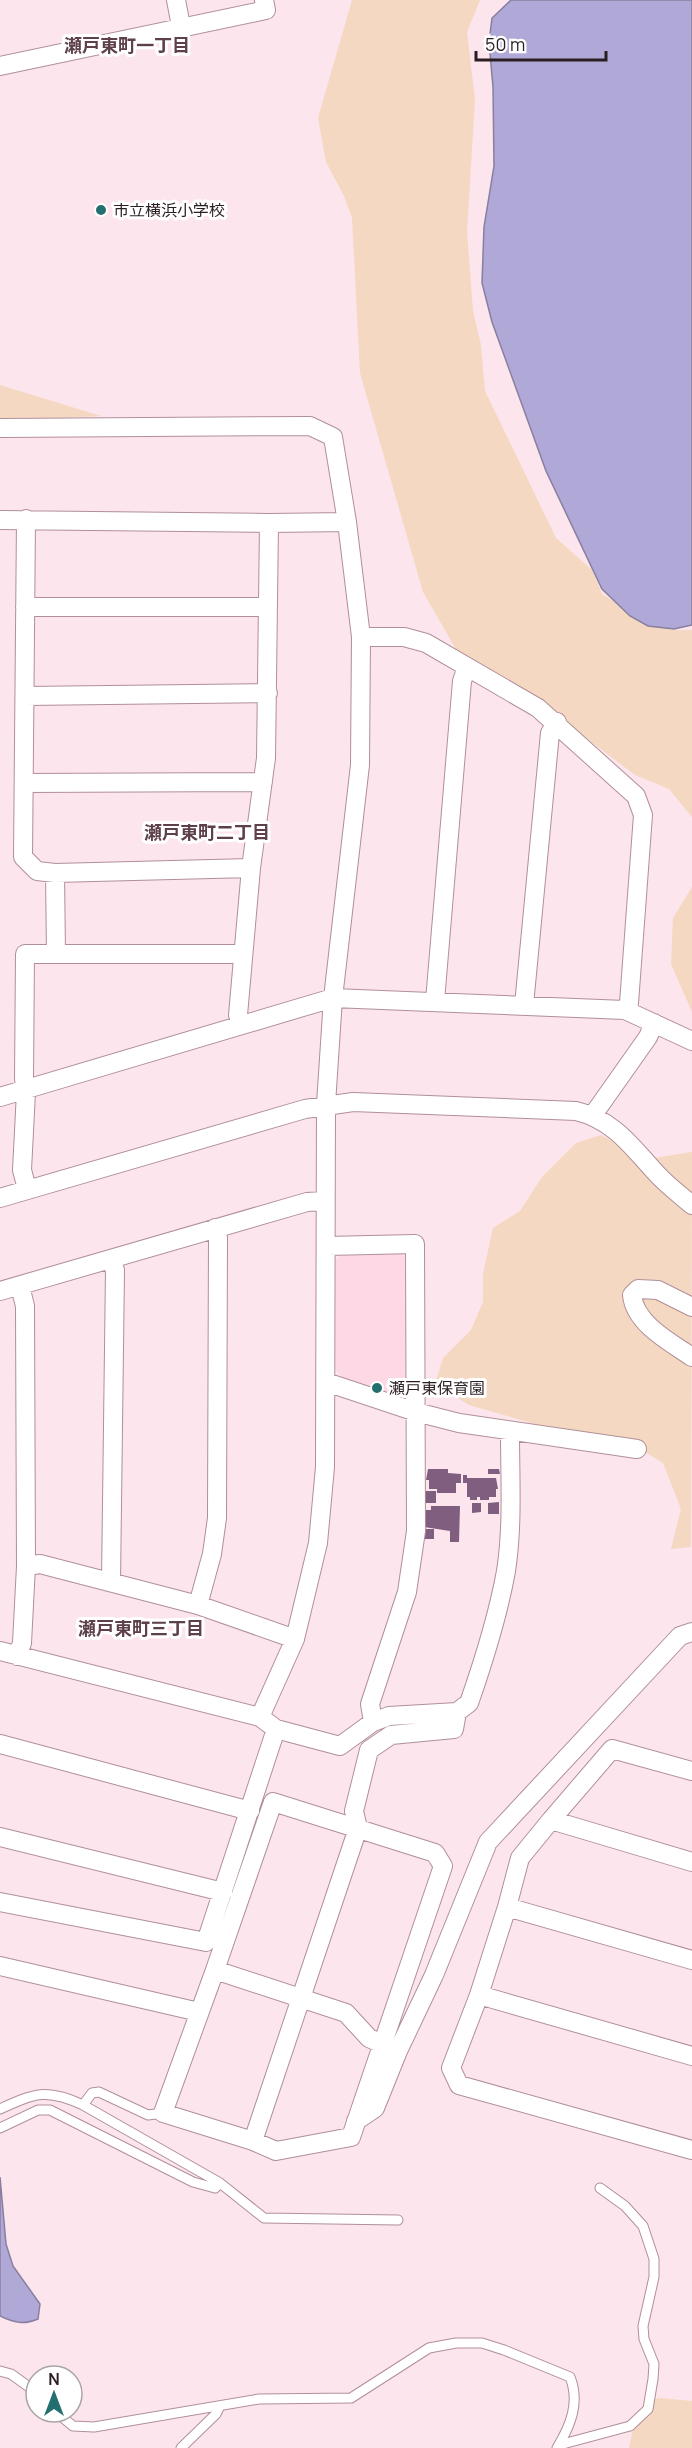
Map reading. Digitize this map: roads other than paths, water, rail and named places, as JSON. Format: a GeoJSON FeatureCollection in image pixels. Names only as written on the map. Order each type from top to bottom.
{"type":"FeatureCollection","features":[{"type":"Feature","properties":{"kind":"street"},"geometry":{"type":"LineString","coordinates":[[176,0],[182,26]]}},
{"type":"Feature","properties":{"kind":"street"},"geometry":{"type":"LineString","coordinates":[[0,66],[266,10],[264,0]]}},
{"type":"Feature","properties":{"kind":"street"},"geometry":{"type":"LineString","coordinates":[[0,428],[310,426],[333,437],[347,522],[361,637],[360,765],[333,998],[326,1104],[325,1467],[318,1543],[295,1639],[260,1717]]}},
{"type":"Feature","properties":{"kind":"street"},"geometry":{"type":"LineString","coordinates":[[0,519],[347,522]]}},
{"type":"Feature","properties":{"kind":"street"},"geometry":{"type":"LineString","coordinates":[[26,519],[23,857],[37,871],[55,873],[251,868]]}},
{"type":"Feature","properties":{"kind":"street"},"geometry":{"type":"LineString","coordinates":[[241,1025],[238,1015],[243,954],[251,868],[263,782],[267,693],[269,523]]}},
{"type":"Feature","properties":{"kind":"street"},"geometry":{"type":"LineString","coordinates":[[25,607],[268,606]]}},
{"type":"Feature","properties":{"kind":"street"},"geometry":{"type":"LineString","coordinates":[[361,637],[404,636],[426,644],[538,708],[557,722],[636,796],[643,815],[630,991],[626,1010]]}},
{"type":"Feature","properties":{"kind":"street"},"geometry":{"type":"LineString","coordinates":[[435,1001],[462,681],[467,667]]}},
{"type":"Feature","properties":{"kind":"street"},"geometry":{"type":"LineString","coordinates":[[25,696],[267,693]]}},
{"type":"Feature","properties":{"kind":"street"},"geometry":{"type":"LineString","coordinates":[[524,1005],[550,734],[557,722]]}},
{"type":"Feature","properties":{"kind":"street"},"geometry":{"type":"LineString","coordinates":[[24,783],[263,782]]}},
{"type":"Feature","properties":{"kind":"street"},"geometry":{"type":"LineString","coordinates":[[55,873],[56,954]]}},
{"type":"Feature","properties":{"kind":"street"},"geometry":{"type":"LineString","coordinates":[[27,1189],[22,1170],[26,1092],[25,954],[243,954]]}},
{"type":"Feature","properties":{"kind":"street"},"geometry":{"type":"LineString","coordinates":[[0,1097],[26,1092],[333,998],[626,1010],[692,1041]]}},
{"type":"Feature","properties":{"kind":"street"},"geometry":{"type":"LineString","coordinates":[[592,1114],[648,1037],[654,1023]]}},
{"type":"Feature","properties":{"kind":"street"},"geometry":{"type":"LineString","coordinates":[[0,1197],[326,1104],[353,1102],[576,1111],[592,1114],[618,1130],[658,1176],[692,1206]]}},
{"type":"Feature","properties":{"kind":"street"},"geometry":{"type":"LineString","coordinates":[[0,1292],[307,1202],[325,1201]]}},
{"type":"Feature","properties":{"kind":"street"},"geometry":{"type":"LineString","coordinates":[[198,1605],[212,1554],[216,1518],[218,1238],[215,1228]]}},
{"type":"Feature","properties":{"kind":"street"},"geometry":{"type":"LineString","coordinates":[[326,1246],[415,1244],[416,1531],[407,1592],[370,1704],[373,1722]]}},
{"type":"Feature","properties":{"kind":"street"},"geometry":{"type":"LineString","coordinates":[[110,1259],[115,1270],[113,1573],[111,1582]]}},
{"type":"Feature","properties":{"kind":"street"},"geometry":{"type":"LineString","coordinates":[[9,1653],[22,1642],[26,1566],[25,1306],[20,1286]]}},
{"type":"Feature","properties":{"kind":"street"},"geometry":{"type":"LineString","coordinates":[[692,1307],[658,1290],[638,1289],[632,1295],[633,1306],[652,1329],[692,1357]]}},
{"type":"Feature","properties":{"kind":"street"},"geometry":{"type":"LineString","coordinates":[[326,1382],[416,1412],[510,1432],[637,1449]]}},
{"type":"Feature","properties":{"kind":"street"},"geometry":{"type":"LineString","coordinates":[[9,1653],[260,1717],[276,1729],[340,1746],[373,1722],[389,1716],[457,1712],[469,1703],[496,1619],[506,1569],[509,1542],[510,1432]]}},
{"type":"Feature","properties":{"kind":"street"},"geometry":{"type":"LineString","coordinates":[[26,1566],[40,1564],[198,1605],[295,1639]]}},
{"type":"Feature","properties":{"kind":"street"},"geometry":{"type":"LineString","coordinates":[[356,2121],[375,2108],[398,2051],[434,1976],[488,1842],[680,1636],[692,1632]]}},
{"type":"Feature","properties":{"kind":"street"},"geometry":{"type":"LineString","coordinates":[[254,2141],[358,1828],[354,1811],[369,1750],[392,1735],[454,1729],[457,1712]]}},
{"type":"Feature","properties":{"kind":"street"},"geometry":{"type":"LineString","coordinates":[[0,1902],[206,1942],[276,1729]]}},
{"type":"Feature","properties":{"kind":"street"},"geometry":{"type":"LineString","coordinates":[[0,1744],[250,1811]]}},
{"type":"Feature","properties":{"kind":"street"},"geometry":{"type":"LineString","coordinates":[[692,1771],[612,1749],[520,1858],[479,1995],[451,2068],[459,2085],[692,2150]]}},
{"type":"Feature","properties":{"kind":"street"},"geometry":{"type":"LineString","coordinates":[[273,1802],[435,1853],[443,1866],[382,2044],[351,2137],[276,2151],[254,2141],[163,2113],[273,1802]]}},
{"type":"Feature","properties":{"kind":"street"},"geometry":{"type":"LineString","coordinates":[[551,1820],[692,1862]]}},
{"type":"Feature","properties":{"kind":"street"},"geometry":{"type":"LineString","coordinates":[[0,1837],[223,1892]]}},
{"type":"Feature","properties":{"kind":"street"},"geometry":{"type":"LineString","coordinates":[[507,1907],[692,1960]]}},
{"type":"Feature","properties":{"kind":"street"},"geometry":{"type":"LineString","coordinates":[[0,1966],[199,2012]]}},
{"type":"Feature","properties":{"kind":"street"},"geometry":{"type":"LineString","coordinates":[[215,1970],[346,2013],[369,2038],[382,2044]]}},
{"type":"Feature","properties":{"kind":"street"},"geometry":{"type":"LineString","coordinates":[[479,1995],[692,2056]]}},
{"type":"Feature","properties":{"kind":"lane"},"geometry":{"type":"LineString","coordinates":[[0,2109],[27,2096],[44,2092],[59,2095],[83,2105],[220,2183],[264,2218],[398,2220]]}},
{"type":"Feature","properties":{"kind":"lane"},"geometry":{"type":"LineString","coordinates":[[83,2105],[92,2093],[99,2092],[148,2115],[163,2113]]}},
{"type":"Feature","properties":{"kind":"lane"},"geometry":{"type":"LineString","coordinates":[[0,2128],[38,2110],[50,2110],[193,2182],[215,2188],[220,2183]]}},
{"type":"Feature","properties":{"kind":"lane"},"geometry":{"type":"LineString","coordinates":[[558,2446],[630,2426],[648,2409],[653,2379],[654,2364],[644,2339],[643,2326],[654,2277],[654,2259],[643,2226],[626,2206],[600,2188]]}},
{"type":"Feature","properties":{"kind":"lane"},"geometry":{"type":"LineString","coordinates":[[71,2424],[94,2427],[259,2399],[351,2398],[429,2348],[456,2343],[482,2343],[570,2377],[576,2392],[573,2417],[558,2446]]}},
{"type":"Feature","properties":{"kind":"lane"},"geometry":{"type":"LineString","coordinates":[[0,2371],[11,2374],[24,2383]]}},
{"type":"Feature","properties":{"kind":"lane"},"geometry":{"type":"LineString","coordinates":[[181,2448],[216,2414],[220,2406]]}},
{"type":"Feature","properties":{"kind":"place","name":"市立横浜小学校"},"geometry":{"type":"Point","coordinates":[101,210]}},
{"type":"Feature","properties":{"kind":"place","name":"瀬戸東保育園"},"geometry":{"type":"Point","coordinates":[377,1388]}},
{"type":"Feature","properties":{"kind":"district","name":"瀬戸東町一丁目"},"geometry":{"type":"Point","coordinates":[127,46]}},
{"type":"Feature","properties":{"kind":"district","name":"瀬戸東町二丁目"},"geometry":{"type":"Point","coordinates":[207,833]}},
{"type":"Feature","properties":{"kind":"district","name":"瀬戸東町三丁目"},"geometry":{"type":"Point","coordinates":[141,1629]}}]}
